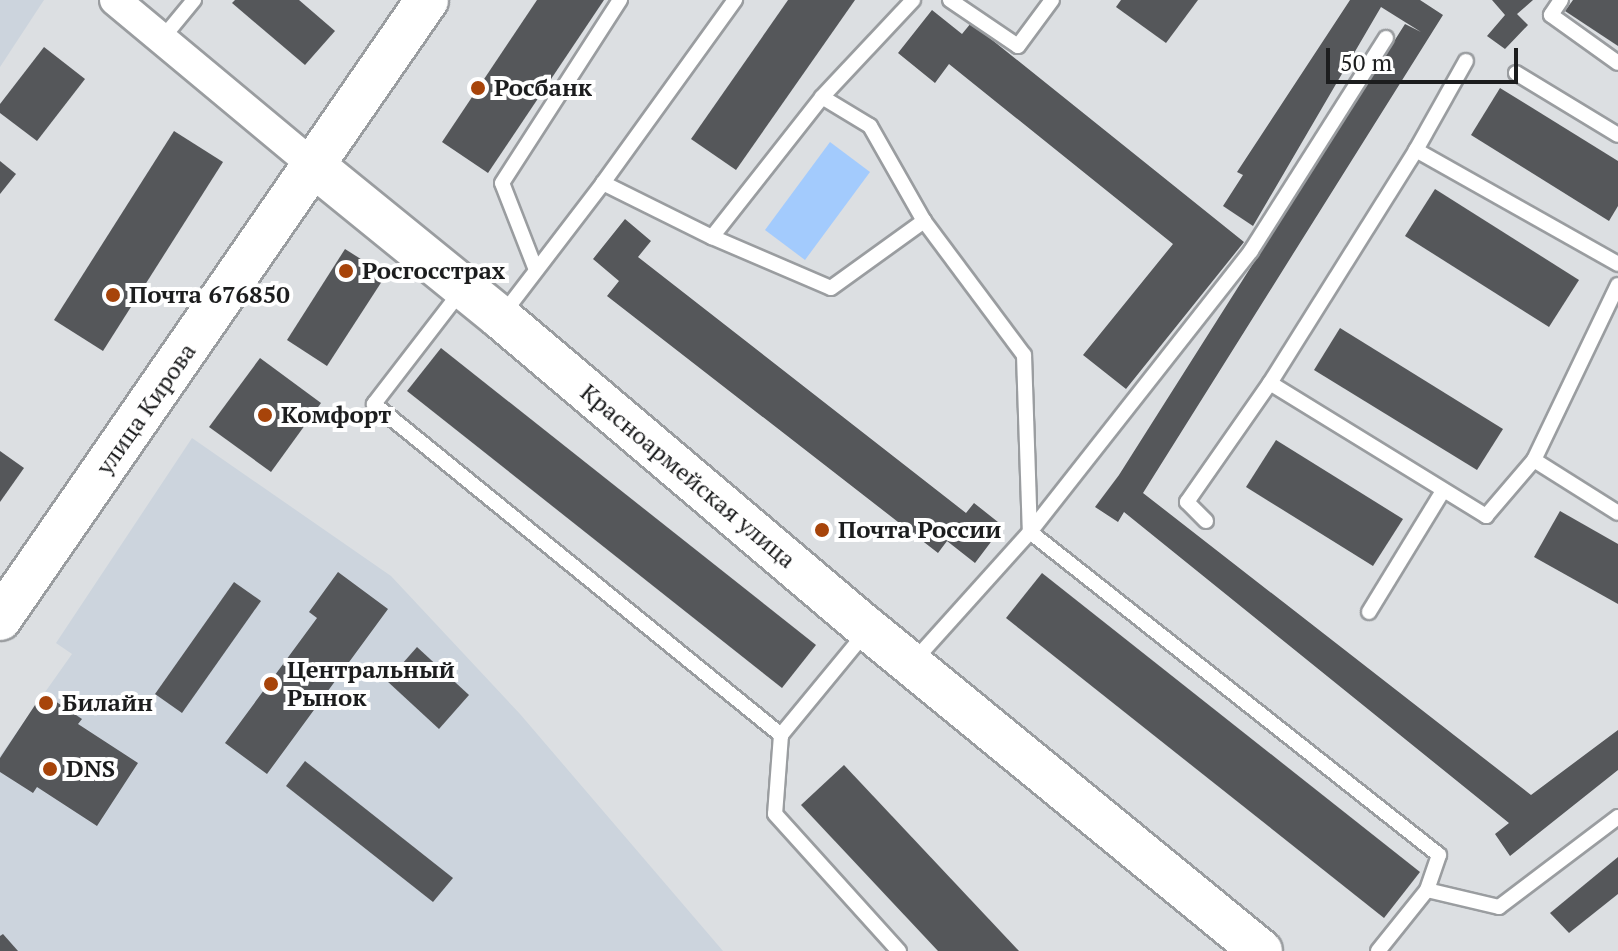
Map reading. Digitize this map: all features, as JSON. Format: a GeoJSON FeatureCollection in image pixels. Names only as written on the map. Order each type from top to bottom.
{"type":"FeatureCollection","features":[{"type":"Feature","properties":{"kind":"street","name":"Красноармейская улица"},"geometry":{"type":"LineString","coordinates":[[115,0],[501,318],[911,665],[1261,951]]}},
{"type":"Feature","properties":{"kind":"street","name":"улица Кирова"},"geometry":{"type":"LineString","coordinates":[[0,619],[427,0]]}},
{"type":"Feature","properties":{"kind":"lane"},"geometry":{"type":"LineString","coordinates":[[161,40],[194,0]]}},
{"type":"Feature","properties":{"kind":"lane"},"geometry":{"type":"LineString","coordinates":[[536,270],[502,183],[620,0]]}},
{"type":"Feature","properties":{"kind":"lane"},"geometry":{"type":"LineString","coordinates":[[501,318],[735,0]]}},
{"type":"Feature","properties":{"kind":"lane"},"geometry":{"type":"LineString","coordinates":[[712,237],[822,97],[913,0]]}},
{"type":"Feature","properties":{"kind":"lane"},"geometry":{"type":"LineString","coordinates":[[950,0],[1018,46],[1052,0]]}},
{"type":"Feature","properties":{"kind":"lane"},"geometry":{"type":"LineString","coordinates":[[1561,0],[1551,15],[1618,63]]}},
{"type":"Feature","properties":{"kind":"lane"},"geometry":{"type":"LineString","coordinates":[[911,665],[1030,532],[1251,251],[1386,38]]}},
{"type":"Feature","properties":{"kind":"lane"},"geometry":{"type":"LineString","coordinates":[[1206,521],[1187,502],[1270,383],[1416,150],[1466,61]]}},
{"type":"Feature","properties":{"kind":"lane"},"geometry":{"type":"LineString","coordinates":[[1516,73],[1618,135]]}},
{"type":"Feature","properties":{"kind":"lane"},"geometry":{"type":"LineString","coordinates":[[822,97],[870,126],[924,221],[1024,355],[1030,532],[1439,855],[1427,890],[1378,951]]}},
{"type":"Feature","properties":{"kind":"lane"},"geometry":{"type":"LineString","coordinates":[[1416,150],[1618,264]]}},
{"type":"Feature","properties":{"kind":"lane"},"geometry":{"type":"LineString","coordinates":[[603,183],[712,237],[831,288],[924,221]]}},
{"type":"Feature","properties":{"kind":"lane"},"geometry":{"type":"LineString","coordinates":[[1270,383],[1486,516],[1534,460],[1618,285]]}},
{"type":"Feature","properties":{"kind":"lane"},"geometry":{"type":"LineString","coordinates":[[463,287],[374,404],[781,735]]}},
{"type":"Feature","properties":{"kind":"lane"},"geometry":{"type":"LineString","coordinates":[[1534,460],[1618,513]]}},
{"type":"Feature","properties":{"kind":"lane"},"geometry":{"type":"LineString","coordinates":[[1369,612],[1443,491]]}},
{"type":"Feature","properties":{"kind":"lane"},"geometry":{"type":"LineString","coordinates":[[868,629],[781,735],[775,814],[899,951]]}},
{"type":"Feature","properties":{"kind":"lane"},"geometry":{"type":"LineString","coordinates":[[1427,890],[1499,907],[1618,817]]}},
{"type":"Feature","properties":{"kind":"shaded area"},"geometry":{"type":"Polygon","coordinates":[[[0,0],[44,0],[0,67],[0,0]]]}},
{"type":"Feature","properties":{"kind":"shaded area"},"geometry":{"type":"Polygon","coordinates":[[[830,142],[870,172],[805,260],[765,230],[830,142]]]}},
{"type":"Feature","properties":{"kind":"shaded area","name":"Центральный Рынок"},"geometry":{"type":"Polygon","coordinates":[[[192,438],[391,576],[520,714],[723,951],[0,951],[0,756],[72,654],[56,643],[192,438]]]}},
{"type":"Feature","properties":{"kind":"building"},"geometry":{"type":"Polygon","coordinates":[[[235,0],[299,0],[335,31],[305,65],[232,3],[235,0]]]}},
{"type":"Feature","properties":{"kind":"building"},"geometry":{"type":"Polygon","coordinates":[[[537,0],[604,0],[488,173],[442,142],[537,0]]]}},
{"type":"Feature","properties":{"kind":"building"},"geometry":{"type":"Polygon","coordinates":[[[788,0],[855,0],[736,170],[691,139],[788,0]]]}},
{"type":"Feature","properties":{"kind":"building"},"geometry":{"type":"Polygon","coordinates":[[[1121,0],[1198,0],[1166,43],[1116,7],[1121,0]]]}},
{"type":"Feature","properties":{"kind":"building"},"geometry":{"type":"Polygon","coordinates":[[[1350,0],[1420,0],[1443,15],[1143,493],[1531,795],[1618,730],[1618,770],[1510,856],[1495,834],[1509,823],[1124,512],[1118,522],[1095,507],[1119,475],[1405,24],[1421,32],[1381,7],[1253,226],[1223,206],[1243,175],[1237,172],[1350,0]]]}},
{"type":"Feature","properties":{"kind":"building"},"geometry":{"type":"Polygon","coordinates":[[[1492,0],[1533,0],[1517,14],[1528,25],[1505,49],[1487,36],[1505,15],[1492,0]]]}},
{"type":"Feature","properties":{"kind":"building"},"geometry":{"type":"Polygon","coordinates":[[[1573,0],[1618,0],[1618,46],[1565,11],[1573,0]]]}},
{"type":"Feature","properties":{"kind":"building"},"geometry":{"type":"Polygon","coordinates":[[[932,10],[962,34],[971,23],[1244,242],[1126,389],[1083,355],[1173,244],[949,64],[935,83],[898,53],[932,10]]]}},
{"type":"Feature","properties":{"kind":"building"},"geometry":{"type":"Polygon","coordinates":[[[44,47],[85,79],[37,141],[0,113],[0,104],[44,47]]]}},
{"type":"Feature","properties":{"kind":"building"},"geometry":{"type":"Polygon","coordinates":[[[1500,88],[1618,161],[1618,206],[1609,221],[1471,135],[1500,88]]]}},
{"type":"Feature","properties":{"kind":"building"},"geometry":{"type":"Polygon","coordinates":[[[174,131],[223,162],[103,351],[54,320],[174,131]]]}},
{"type":"Feature","properties":{"kind":"building"},"geometry":{"type":"Polygon","coordinates":[[[0,161],[16,174],[0,194],[0,161]]]}},
{"type":"Feature","properties":{"kind":"building"},"geometry":{"type":"Polygon","coordinates":[[[1435,189],[1579,280],[1549,327],[1405,236],[1435,189]]]}},
{"type":"Feature","properties":{"kind":"building"},"geometry":{"type":"Polygon","coordinates":[[[625,219],[651,241],[638,257],[966,513],[974,503],[1003,526],[975,563],[947,541],[938,553],[607,296],[619,281],[593,259],[625,219]]]}},
{"type":"Feature","properties":{"kind":"building"},"geometry":{"type":"Polygon","coordinates":[[[345,249],[386,275],[327,366],[287,340],[345,249]]]}},
{"type":"Feature","properties":{"kind":"building"},"geometry":{"type":"Polygon","coordinates":[[[1340,328],[1503,429],[1477,470],[1314,370],[1340,328]]]}},
{"type":"Feature","properties":{"kind":"building"},"geometry":{"type":"Polygon","coordinates":[[[441,348],[816,645],[782,688],[407,391],[441,348]]]}},
{"type":"Feature","properties":{"kind":"building","name":"Комфорт"},"geometry":{"type":"Polygon","coordinates":[[[260,358],[321,403],[271,472],[209,427],[260,358]]]}},
{"type":"Feature","properties":{"kind":"building"},"geometry":{"type":"Polygon","coordinates":[[[1276,440],[1403,519],[1373,566],[1246,487],[1276,440]]]}},
{"type":"Feature","properties":{"kind":"building"},"geometry":{"type":"Polygon","coordinates":[[[0,451],[24,468],[0,502],[0,451]]]}},
{"type":"Feature","properties":{"kind":"building"},"geometry":{"type":"Polygon","coordinates":[[[1560,511],[1618,544],[1618,604],[1534,557],[1560,511]]]}},
{"type":"Feature","properties":{"kind":"building"},"geometry":{"type":"Polygon","coordinates":[[[338,572],[388,609],[267,774],[225,743],[317,618],[309,612],[338,572]]]}},
{"type":"Feature","properties":{"kind":"building"},"geometry":{"type":"Polygon","coordinates":[[[1042,573],[1420,872],[1384,918],[1006,618],[1042,573]]]}},
{"type":"Feature","properties":{"kind":"building"},"geometry":{"type":"Polygon","coordinates":[[[234,582],[261,601],[182,713],[155,694],[234,582]]]}},
{"type":"Feature","properties":{"kind":"building"},"geometry":{"type":"Polygon","coordinates":[[[417,647],[469,695],[439,729],[387,681],[417,647]]]}},
{"type":"Feature","properties":{"kind":"building"},"geometry":{"type":"Polygon","coordinates":[[[43,693],[82,719],[78,724],[138,763],[97,826],[37,787],[33,793],[0,772],[0,758],[43,693]]]}},
{"type":"Feature","properties":{"kind":"building"},"geometry":{"type":"Polygon","coordinates":[[[305,761],[453,878],[433,902],[286,786],[305,761]]]}},
{"type":"Feature","properties":{"kind":"building"},"geometry":{"type":"Polygon","coordinates":[[[844,765],[1019,951],[938,951],[801,805],[844,765]]]}},
{"type":"Feature","properties":{"kind":"building"},"geometry":{"type":"Polygon","coordinates":[[[1618,857],[1618,894],[1569,933],[1550,913],[1618,857]]]}},
{"type":"Feature","properties":{"kind":"building"},"geometry":{"type":"Polygon","coordinates":[[[3,934],[18,951],[0,951],[0,936],[3,934]]]}},
{"type":"Feature","properties":{"kind":"place","name":"Росбанк"},"geometry":{"type":"Point","coordinates":[478,88]}},
{"type":"Feature","properties":{"kind":"place","name":"Росгосстрах"},"geometry":{"type":"Point","coordinates":[346,271]}},
{"type":"Feature","properties":{"kind":"place","name":"Почта 676850"},"geometry":{"type":"Point","coordinates":[113,295]}},
{"type":"Feature","properties":{"kind":"place","name":"Комфорт"},"geometry":{"type":"Point","coordinates":[265,415]}},
{"type":"Feature","properties":{"kind":"place","name":"Почта России"},"geometry":{"type":"Point","coordinates":[822,530]}},
{"type":"Feature","properties":{"kind":"place","name":"Центральный Рынок"},"geometry":{"type":"Point","coordinates":[271,684]}},
{"type":"Feature","properties":{"kind":"place","name":"Билайн"},"geometry":{"type":"Point","coordinates":[46,703]}},
{"type":"Feature","properties":{"kind":"place","name":"DNS"},"geometry":{"type":"Point","coordinates":[50,769]}}]}
